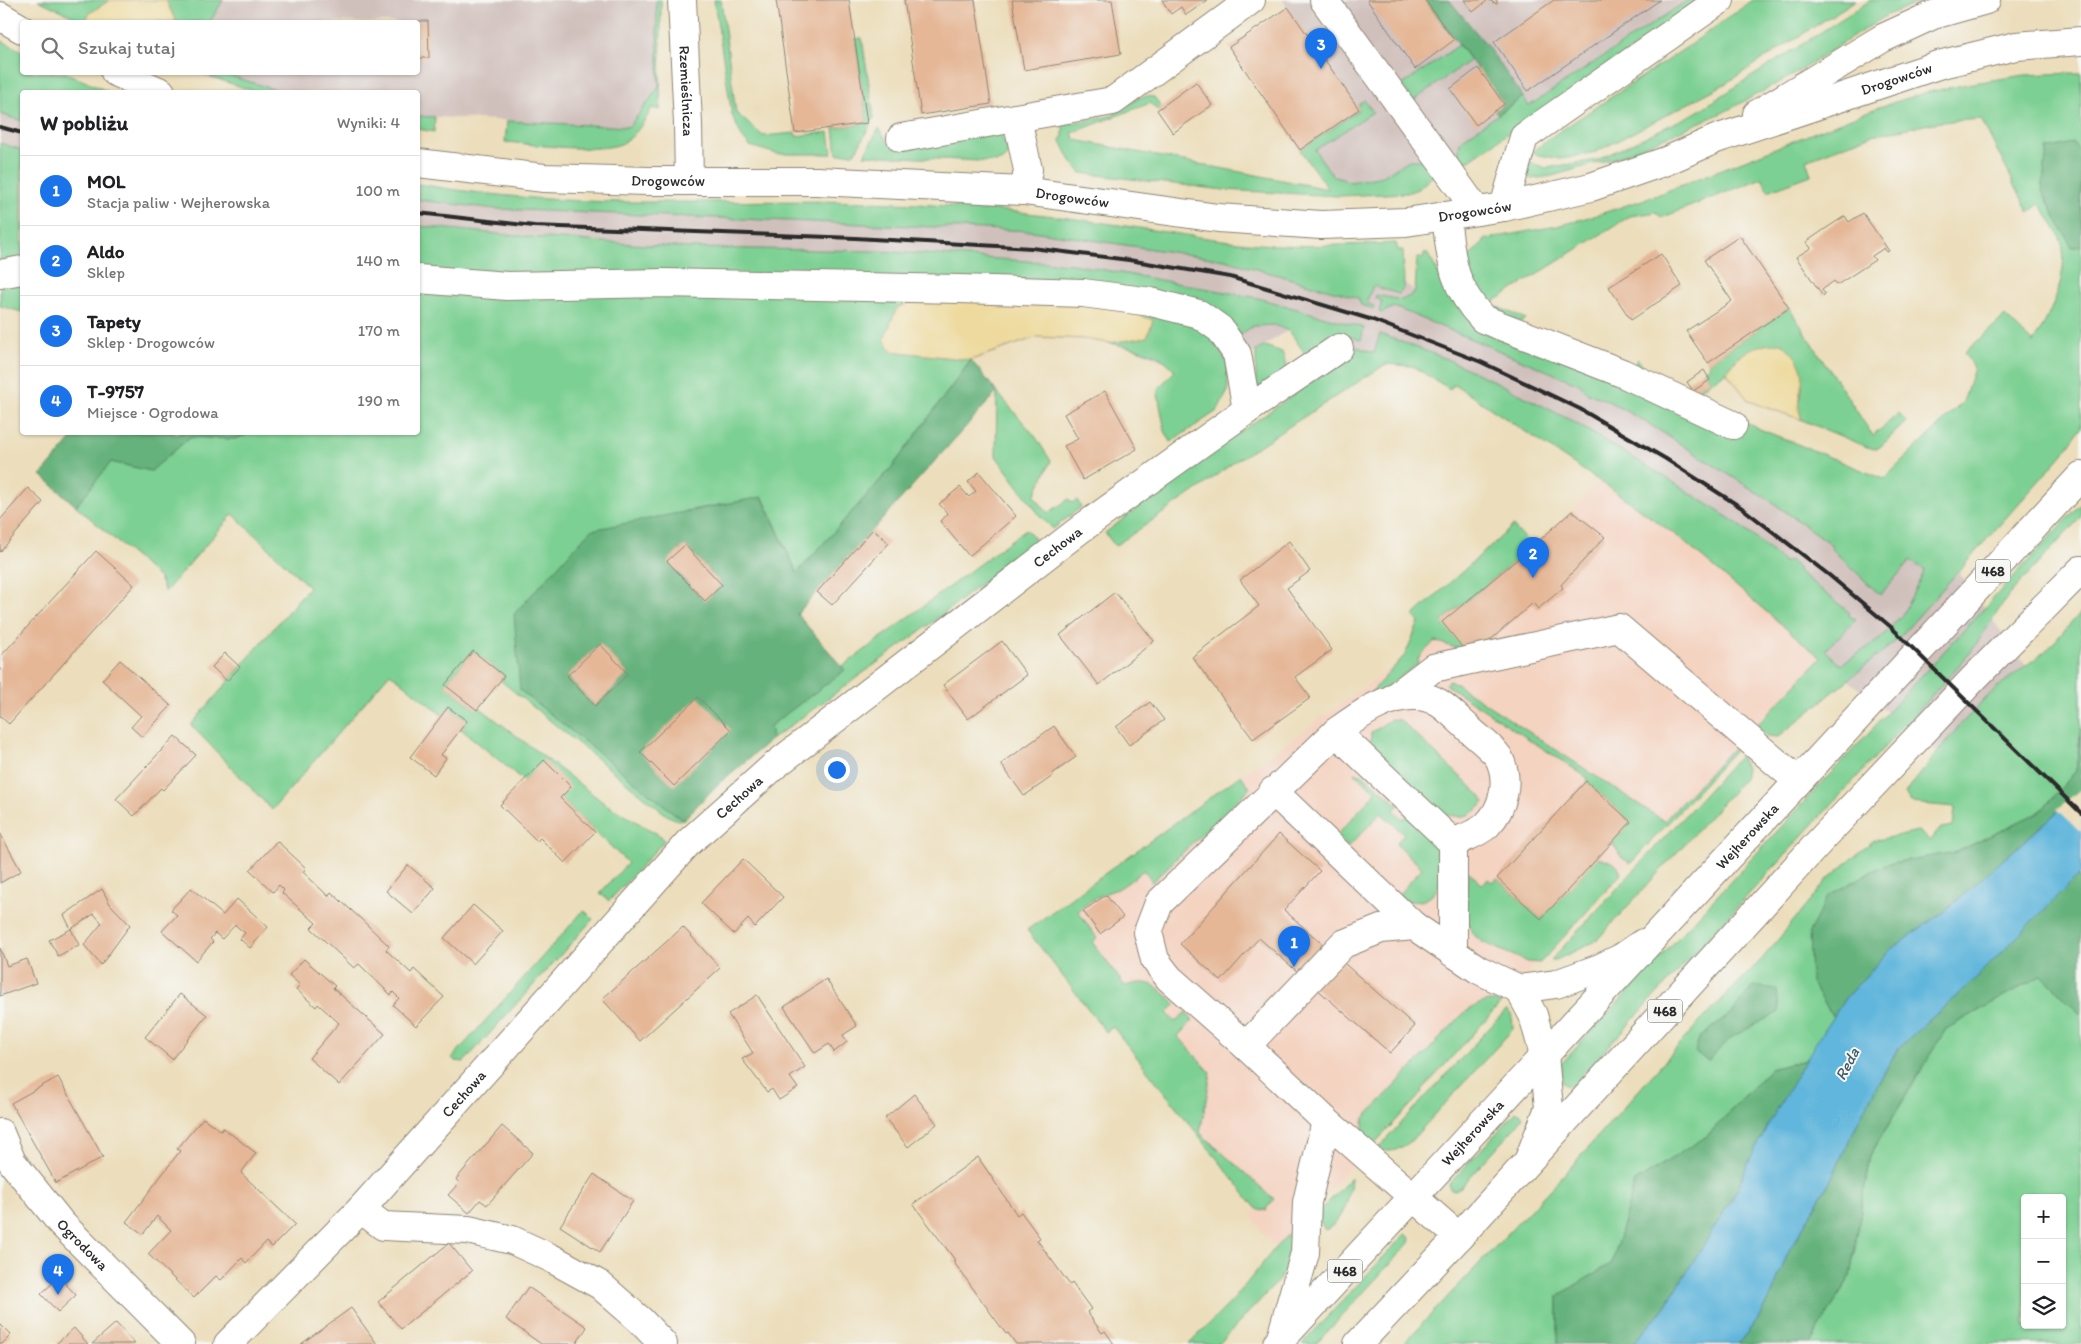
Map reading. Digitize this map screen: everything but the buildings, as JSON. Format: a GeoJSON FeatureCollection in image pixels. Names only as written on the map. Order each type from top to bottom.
{"type":"FeatureCollection","features":[{"type":"Feature","properties":{"kind":"street","name":"Rzemieślnicza"},"geometry":{"type":"LineString","coordinates":[[682,0],[689,181]]}},
{"type":"Feature","properties":{"kind":"street"},"geometry":{"type":"LineString","coordinates":[[901,138],[1113,101],[1251,0]]}},
{"type":"Feature","properties":{"kind":"street"},"geometry":{"type":"LineString","coordinates":[[1324,0],[1477,211]]}},
{"type":"Feature","properties":{"kind":"street"},"geometry":{"type":"LineString","coordinates":[[1504,207],[1524,137],[1720,0]]}},
{"type":"Feature","properties":{"kind":"street","name":"Drogowców"},"geometry":{"type":"LineString","coordinates":[[1716,140],[1883,38],[1933,15],[1986,0]]}},
{"type":"Feature","properties":{"kind":"street"},"geometry":{"type":"LineString","coordinates":[[0,16],[20,27]]}},
{"type":"Feature","properties":{"kind":"street","name":"Drogowców"},"geometry":{"type":"LineString","coordinates":[[420,163],[544,178],[817,181],[1024,192],[1218,218],[1321,225],[1406,222],[1504,207],[1591,187],[1666,161],[1716,140],[1938,65],[2016,46],[2081,41]]}},
{"type":"Feature","properties":{"kind":"street"},"geometry":{"type":"LineString","coordinates":[[121,75],[155,90]]}},
{"type":"Feature","properties":{"kind":"street"},"geometry":{"type":"LineString","coordinates":[[1016,118],[1028,170],[1024,192]]}},
{"type":"Feature","properties":{"kind":"street"},"geometry":{"type":"LineString","coordinates":[[1446,216],[1453,270],[1469,305],[1483,319],[1622,373],[1733,425]]}},
{"type":"Feature","properties":{"kind":"street"},"geometry":{"type":"LineString","coordinates":[[0,274],[20,270]]}},
{"type":"Feature","properties":{"kind":"street"},"geometry":{"type":"LineString","coordinates":[[420,279],[507,286],[664,283],[997,290],[1083,293],[1151,302],[1199,314],[1220,329],[1237,354],[1247,410]]}},
{"type":"Feature","properties":{"kind":"street","name":"Cechowa"},"geometry":{"type":"LineString","coordinates":[[228,1344],[361,1209],[688,843],[701,831],[774,766],[1082,528],[1247,410],[1338,348]]}},
{"type":"Feature","properties":{"kind":"street","name":"Wejherowska"},"geometry":{"type":"LineString","coordinates":[[1278,1342],[2081,476]]}},
{"type":"Feature","properties":{"kind":"street","name":"468"},"geometry":{"type":"LineString","coordinates":[[1358,1344],[1459,1237],[1821,840],[1973,679],[2081,570]]}},
{"type":"Feature","properties":{"kind":"street"},"geometry":{"type":"LineString","coordinates":[[1459,1237],[1326,1121],[1246,1046],[1169,978],[1155,960],[1148,932],[1159,903],[1336,732],[1360,714],[1391,700],[1433,668],[1619,628],[1798,781]]}},
{"type":"Feature","properties":{"kind":"street"},"geometry":{"type":"LineString","coordinates":[[1391,700],[1415,696],[1438,701],[1498,757],[1504,774],[1505,792],[1498,810],[1486,826],[1453,843]]}},
{"type":"Feature","properties":{"kind":"street"},"geometry":{"type":"LineString","coordinates":[[1336,732],[1453,843],[1454,953]]}},
{"type":"Feature","properties":{"kind":"street"},"geometry":{"type":"LineString","coordinates":[[1273,791],[1414,926],[1479,970],[1520,990],[1556,984],[1600,968],[1621,958],[1655,934]]}},
{"type":"Feature","properties":{"kind":"street"},"geometry":{"type":"LineString","coordinates":[[1246,1046],[1343,944],[1381,929],[1414,926]]}},
{"type":"Feature","properties":{"kind":"street"},"geometry":{"type":"LineString","coordinates":[[1520,990],[1533,1015],[1544,1055],[1549,1108],[1528,1161]]}},
{"type":"Feature","properties":{"kind":"street"},"geometry":{"type":"LineString","coordinates":[[1278,1342],[1305,1253],[1307,1202],[1326,1121]]}},
{"type":"Feature","properties":{"kind":"street","name":"Ogrodowa"},"geometry":{"type":"LineString","coordinates":[[0,1133],[12,1162],[60,1223],[181,1344]]}},
{"type":"Feature","properties":{"kind":"street"},"geometry":{"type":"LineString","coordinates":[[361,1209],[382,1226],[468,1230],[512,1240],[551,1258],[600,1285],[640,1320],[663,1344]]}},
{"type":"Feature","properties":{"kind":"shaded area"},"geometry":{"type":"Polygon","coordinates":[[[223,0],[656,0],[659,87],[629,127],[420,116],[420,90],[274,90],[227,75],[420,75],[420,20],[211,20],[223,0]]]}},
{"type":"Feature","properties":{"kind":"shaded area"},"geometry":{"type":"Polygon","coordinates":[[[1283,0],[1688,0],[1528,106],[1428,178],[1329,189],[1300,150],[1330,129],[1259,27],[1287,7],[1283,0]]]}},
{"type":"Feature","properties":{"kind":"shaded area"},"geometry":{"type":"Polygon","coordinates":[[[0,62],[20,71],[20,75],[22,75],[22,90],[20,90],[20,210],[0,205],[0,62]]]}},
{"type":"Feature","properties":{"kind":"shaded area"},"geometry":{"type":"Polygon","coordinates":[[[420,195],[487,206],[866,209],[1383,267],[1467,330],[1957,570],[2041,687],[1958,769],[1821,658],[1677,536],[1600,481],[1454,384],[1450,389],[1412,366],[1398,366],[1295,326],[1209,381],[1092,330],[420,268],[420,195]]]}},
{"type":"Feature","properties":{"kind":"shaded area"},"geometry":{"type":"Polygon","coordinates":[[[1600,481],[1677,536],[1821,658],[1665,822],[1421,1091],[1275,1248],[1251,1216],[1256,1208],[1113,1027],[1106,1032],[1027,930],[1411,653],[1442,622],[1572,511],[1600,481]]]}},
{"type":"Feature","properties":{"kind":"green space"},"geometry":{"type":"Polygon","coordinates":[[[38,0],[110,0],[90,13],[86,20],[81,20],[38,0]]]}},
{"type":"Feature","properties":{"kind":"green space"},"geometry":{"type":"Polygon","coordinates":[[[166,0],[223,0],[211,20],[175,20],[166,0]]]}},
{"type":"Feature","properties":{"kind":"green space"},"geometry":{"type":"Polygon","coordinates":[[[656,0],[661,0],[660,110],[652,108],[633,135],[625,142],[615,146],[585,148],[505,142],[507,121],[629,127],[659,87],[656,0]]]}},
{"type":"Feature","properties":{"kind":"green space"},"geometry":{"type":"Polygon","coordinates":[[[714,0],[721,0],[736,113],[763,136],[795,133],[796,136],[829,132],[832,154],[777,154],[750,146],[742,137],[732,115],[714,0]]]}},
{"type":"Feature","properties":{"kind":"green space"},"geometry":{"type":"Polygon","coordinates":[[[1425,0],[1449,0],[1485,43],[1523,97],[1498,114],[1495,111],[1504,104],[1425,0]]]}},
{"type":"Feature","properties":{"kind":"green space"},"geometry":{"type":"Polygon","coordinates":[[[1688,0],[1700,0],[1536,118],[1513,130],[1468,161],[1458,158],[1460,141],[1523,97],[1529,106],[1688,0]]]}},
{"type":"Feature","properties":{"kind":"green space"},"geometry":{"type":"Polygon","coordinates":[[[1753,0],[1856,0],[1723,85],[1596,152],[1561,159],[1534,154],[1534,151],[1548,139],[1687,47],[1753,0]]]}},
{"type":"Feature","properties":{"kind":"green space"},"geometry":{"type":"Polygon","coordinates":[[[1871,0],[1925,0],[1887,15],[1793,75],[1724,112],[1621,156],[1552,176],[1531,179],[1527,175],[1526,161],[1546,168],[1597,160],[1695,113],[1871,0]]]}},
{"type":"Feature","properties":{"kind":"green space"},"geometry":{"type":"Polygon","coordinates":[[[862,38],[874,118],[855,153],[837,154],[834,128],[867,123],[855,39],[862,38]]]}},
{"type":"Feature","properties":{"kind":"green space"},"geometry":{"type":"Polygon","coordinates":[[[0,40],[20,50],[20,75],[71,75],[104,90],[20,90],[20,120],[0,114],[0,40]]]}},
{"type":"Feature","properties":{"kind":"green space"},"geometry":{"type":"Polygon","coordinates":[[[1459,45],[1470,60],[1413,101],[1402,85],[1459,45]]]}},
{"type":"Feature","properties":{"kind":"green space"},"geometry":{"type":"Polygon","coordinates":[[[2081,73],[2081,428],[2062,455],[1897,640],[1778,737],[1767,736],[1755,727],[1821,658],[1677,536],[1613,490],[1454,384],[1450,389],[1412,366],[1386,364],[1234,462],[1115,546],[1105,533],[1200,460],[1350,355],[1355,346],[1374,353],[1380,334],[1442,357],[1572,421],[1670,480],[1738,524],[1784,562],[1790,560],[1798,568],[1798,571],[1856,620],[1825,650],[1841,665],[1880,639],[1902,615],[1925,570],[1910,561],[1880,595],[1834,551],[1829,543],[1772,502],[1649,424],[1608,401],[1588,393],[1579,384],[1394,307],[1381,313],[1379,312],[1382,301],[1375,298],[1376,295],[1402,300],[1415,293],[1417,258],[1424,258],[1424,253],[1427,253],[1459,308],[1884,479],[1963,402],[1974,368],[1964,353],[2005,316],[2033,343],[2056,298],[2064,261],[2062,243],[2057,231],[2040,204],[2029,213],[1981,119],[1940,122],[1872,135],[1806,160],[1811,175],[1768,191],[1762,178],[1661,218],[1657,212],[1630,216],[1490,304],[1526,319],[1522,322],[1499,316],[1472,288],[1468,258],[1486,239],[1557,226],[1654,196],[1879,107],[1924,93],[2025,75],[2081,73]]]}},
{"type":"Feature","properties":{"kind":"green space"},"geometry":{"type":"Polygon","coordinates":[[[205,75],[228,75],[277,90],[251,90],[205,75]]]}},
{"type":"Feature","properties":{"kind":"green space"},"geometry":{"type":"Polygon","coordinates":[[[1154,97],[1161,106],[1157,110],[1150,103],[1072,133],[1075,140],[1328,189],[1300,150],[1359,110],[1357,106],[1364,100],[1373,112],[1315,150],[1333,176],[1351,182],[1383,176],[1409,160],[1423,160],[1435,174],[1418,189],[1407,193],[1338,196],[1224,190],[1081,173],[1072,163],[1060,139],[1063,136],[1063,125],[1110,116],[1139,98],[1154,97]]]}},
{"type":"Feature","properties":{"kind":"green space"},"geometry":{"type":"Polygon","coordinates":[[[420,116],[435,117],[434,132],[420,129],[420,116]]]}},
{"type":"Feature","properties":{"kind":"green space"},"geometry":{"type":"Polygon","coordinates":[[[879,128],[890,145],[1001,134],[1008,150],[1006,158],[998,162],[864,155],[879,128]]]}},
{"type":"Feature","properties":{"kind":"green space"},"geometry":{"type":"Polygon","coordinates":[[[0,143],[20,149],[20,261],[0,265],[0,143]]]}},
{"type":"Feature","properties":{"kind":"green space"},"geometry":{"type":"Polygon","coordinates":[[[2073,143],[2081,152],[2081,246],[2072,248],[2042,191],[2047,149],[2073,143]]]}},
{"type":"Feature","properties":{"kind":"green space"},"geometry":{"type":"Polygon","coordinates":[[[420,184],[525,198],[580,201],[830,201],[920,204],[1047,215],[1258,244],[1310,246],[1396,243],[1398,250],[1403,250],[1404,288],[1399,294],[1373,286],[1366,303],[1374,306],[1373,309],[1361,305],[1358,298],[1225,260],[1032,231],[496,209],[420,200],[420,184]]]}},
{"type":"Feature","properties":{"kind":"green space"},"geometry":{"type":"Polygon","coordinates":[[[420,226],[530,237],[690,248],[879,251],[1072,264],[1258,298],[1364,328],[1361,340],[1338,333],[1335,340],[1306,355],[1290,332],[1275,325],[1253,326],[1240,335],[1216,316],[420,273],[420,226]]]}},
{"type":"Feature","properties":{"kind":"green space"},"geometry":{"type":"Polygon","coordinates":[[[20,275],[20,311],[0,306],[0,277],[20,275]]]}},
{"type":"Feature","properties":{"kind":"green space"},"geometry":{"type":"Polygon","coordinates":[[[420,287],[926,295],[891,351],[971,360],[893,466],[797,573],[763,497],[685,511],[520,690],[675,814],[684,819],[678,820],[668,816],[501,681],[504,676],[473,651],[445,685],[477,710],[479,707],[604,803],[661,836],[664,841],[609,901],[600,893],[628,863],[560,798],[524,781],[461,729],[467,721],[448,707],[442,715],[390,673],[272,810],[191,725],[309,587],[233,514],[165,592],[159,578],[76,506],[111,462],[151,471],[190,437],[235,439],[244,435],[420,435],[420,287]]]}},
{"type":"Feature","properties":{"kind":"green space"},"geometry":{"type":"Polygon","coordinates":[[[1100,301],[1201,323],[1227,362],[1228,391],[1217,411],[1171,442],[1165,431],[1157,389],[1175,371],[1162,359],[1145,351],[1109,343],[1147,337],[1100,301]]]}},
{"type":"Feature","properties":{"kind":"green space"},"geometry":{"type":"Polygon","coordinates":[[[1789,308],[1873,436],[1899,413],[1906,422],[1880,447],[1875,449],[1867,447],[1802,420],[1797,408],[1803,387],[1739,356],[1726,372],[1695,393],[1634,366],[1637,359],[1647,370],[1693,391],[1710,380],[1704,370],[1710,366],[1708,363],[1789,308]]]}},
{"type":"Feature","properties":{"kind":"green space"},"geometry":{"type":"Polygon","coordinates":[[[1265,346],[1282,352],[1288,370],[1277,386],[1256,387],[1256,351],[1265,346]]]}},
{"type":"Feature","properties":{"kind":"green space"},"geometry":{"type":"Polygon","coordinates":[[[971,360],[997,392],[797,614],[845,670],[770,726],[772,739],[718,784],[684,819],[675,814],[520,690],[514,614],[591,530],[762,497],[797,573],[893,466],[971,360]],[[685,545],[667,561],[704,601],[722,585],[685,545]],[[600,645],[567,676],[595,706],[628,674],[600,645]]]}},
{"type":"Feature","properties":{"kind":"green space"},"geometry":{"type":"Polygon","coordinates":[[[997,392],[1035,436],[1051,461],[1034,496],[1048,513],[1069,499],[1072,503],[1077,500],[1081,507],[1053,529],[1041,517],[996,456],[997,392]]]}},
{"type":"Feature","properties":{"kind":"green space"},"geometry":{"type":"Polygon","coordinates":[[[75,435],[246,435],[235,439],[190,437],[151,471],[111,462],[76,506],[41,475],[75,435]]]}},
{"type":"Feature","properties":{"kind":"green space"},"geometry":{"type":"Polygon","coordinates":[[[2081,504],[2081,517],[2008,596],[1971,652],[1927,701],[1572,1086],[1567,1086],[1561,1082],[1561,1064],[2081,504]]]}},
{"type":"Feature","properties":{"kind":"green space"},"geometry":{"type":"Polygon","coordinates":[[[1513,526],[1532,547],[1442,621],[1467,652],[1435,641],[1418,658],[1418,664],[1355,710],[1405,655],[1419,622],[1413,616],[1513,526]]]}},
{"type":"Feature","properties":{"kind":"green space"},"geometry":{"type":"Polygon","coordinates":[[[1026,529],[1036,541],[921,631],[772,739],[770,726],[844,670],[842,667],[1026,529]]]}},
{"type":"Feature","properties":{"kind":"green space"},"geometry":{"type":"Polygon","coordinates":[[[2081,612],[2081,727],[2076,771],[2041,811],[1957,852],[1885,864],[1811,982],[1833,1017],[1806,1060],[1770,1069],[1707,1136],[1635,1182],[1612,1263],[1558,1296],[1558,1344],[1403,1344],[1569,1169],[1695,1027],[1762,959],[1829,878],[1873,841],[1918,831],[1930,841],[1941,828],[1953,826],[1955,807],[1911,803],[1905,793],[1959,726],[1995,689],[2048,649],[2081,612]]]}},
{"type":"Feature","properties":{"kind":"green space"},"geometry":{"type":"Polygon","coordinates":[[[1450,680],[1664,821],[1732,749],[1735,750],[1631,863],[1622,858],[1612,842],[1631,822],[1586,781],[1588,778],[1448,686],[1446,683],[1450,680]]]}},
{"type":"Feature","properties":{"kind":"green space"},"geometry":{"type":"Polygon","coordinates":[[[1391,719],[1400,720],[1481,796],[1484,803],[1466,816],[1445,814],[1375,751],[1371,744],[1371,733],[1391,719]]]}},
{"type":"Feature","properties":{"kind":"green space"},"geometry":{"type":"Polygon","coordinates":[[[2081,729],[2081,791],[1944,912],[1891,949],[1846,997],[1833,1017],[1811,982],[1809,932],[1828,896],[1885,864],[1957,852],[2041,811],[2076,771],[2081,729]]]}},
{"type":"Feature","properties":{"kind":"green space"},"geometry":{"type":"Polygon","coordinates":[[[1740,756],[1746,768],[1744,779],[1596,941],[1556,960],[1551,960],[1740,756]]]}},
{"type":"Feature","properties":{"kind":"green space"},"geometry":{"type":"Polygon","coordinates":[[[1355,773],[1362,774],[1399,805],[1394,810],[1403,819],[1409,813],[1436,841],[1441,859],[1440,880],[1436,890],[1427,899],[1416,902],[1409,901],[1398,895],[1422,868],[1396,844],[1404,834],[1381,813],[1348,847],[1336,836],[1376,792],[1355,773]]]}},
{"type":"Feature","properties":{"kind":"green space"},"geometry":{"type":"Polygon","coordinates":[[[1241,775],[1250,788],[1152,882],[1144,870],[1115,890],[1095,898],[1078,911],[1097,938],[1092,942],[1125,986],[1142,983],[1153,985],[1176,1004],[1167,1013],[1175,1022],[1186,1012],[1193,1020],[1178,1036],[1211,1073],[1200,1133],[1274,1199],[1266,1209],[1267,1211],[1256,1208],[1113,1027],[1106,1032],[1027,930],[1241,775]]]}},
{"type":"Feature","properties":{"kind":"green space"},"geometry":{"type":"Polygon","coordinates":[[[1598,857],[1615,864],[1621,874],[1540,963],[1528,962],[1482,942],[1472,933],[1465,912],[1468,871],[1483,885],[1488,879],[1492,882],[1497,878],[1541,919],[1598,857]]]}},
{"type":"Feature","properties":{"kind":"green space"},"geometry":{"type":"Polygon","coordinates":[[[2079,875],[2081,877],[2081,1015],[2042,975],[1946,1029],[1870,1155],[1850,1277],[1810,1344],[1738,1344],[1757,1320],[1772,1294],[1788,1253],[1832,1177],[1865,1107],[1898,1048],[1972,982],[2079,875]]]}},
{"type":"Feature","properties":{"kind":"green space"},"geometry":{"type":"Polygon","coordinates":[[[584,910],[593,919],[464,1062],[455,1061],[452,1058],[584,910]]]}},
{"type":"Feature","properties":{"kind":"green space"},"geometry":{"type":"Polygon","coordinates":[[[2042,975],[2081,1015],[2081,1344],[1810,1344],[1850,1277],[1870,1156],[1946,1029],[2042,975]]]}},
{"type":"Feature","properties":{"kind":"green space"},"geometry":{"type":"Polygon","coordinates":[[[1753,986],[1777,989],[1779,1012],[1732,1037],[1708,1061],[1695,1052],[1699,1038],[1732,1013],[1753,986]]]}},
{"type":"Feature","properties":{"kind":"green space"},"geometry":{"type":"Polygon","coordinates":[[[1489,1001],[1501,1003],[1422,1090],[1423,1092],[1372,1146],[1364,1133],[1364,1118],[1464,1013],[1479,1004],[1489,1001]]]}},
{"type":"Feature","properties":{"kind":"green space"},"geometry":{"type":"Polygon","coordinates":[[[1507,1009],[1512,1016],[1513,1029],[1410,1142],[1391,1151],[1378,1148],[1507,1009]]]}},
{"type":"Feature","properties":{"kind":"green space"},"geometry":{"type":"Polygon","coordinates":[[[1806,1060],[1751,1157],[1736,1192],[1664,1308],[1637,1340],[1633,1344],[1558,1344],[1558,1296],[1612,1263],[1635,1182],[1707,1136],[1770,1069],[1806,1060]]]}},
{"type":"Feature","properties":{"kind":"green space"},"geometry":{"type":"Polygon","coordinates":[[[1516,1112],[1520,1113],[1523,1117],[1518,1124],[1461,1187],[1455,1190],[1450,1189],[1449,1184],[1516,1112]]]}},
{"type":"Feature","properties":{"kind":"green space"},"geometry":{"type":"Polygon","coordinates":[[[1351,1178],[1345,1208],[1337,1221],[1325,1230],[1320,1221],[1320,1211],[1351,1178]]]}},
{"type":"Feature","properties":{"kind":"green space"},"geometry":{"type":"Polygon","coordinates":[[[1294,1228],[1295,1232],[1288,1263],[1279,1280],[1219,1344],[1189,1344],[1234,1299],[1275,1248],[1294,1228]]]}},
{"type":"Feature","properties":{"kind":"green space"},"geometry":{"type":"Polygon","coordinates":[[[1405,1234],[1410,1238],[1409,1243],[1316,1344],[1302,1344],[1405,1234]]]}},
{"type":"Feature","properties":{"kind":"sand"},"geometry":{"type":"Polygon","coordinates":[[[110,0],[166,0],[175,20],[86,20],[90,13],[110,0]]]}},
{"type":"Feature","properties":{"kind":"sand"},"geometry":{"type":"Polygon","coordinates":[[[926,295],[1100,301],[1153,320],[1147,337],[1109,343],[1083,339],[1037,337],[971,360],[891,351],[884,339],[897,308],[926,295]]]}},
{"type":"Feature","properties":{"kind":"sand"},"geometry":{"type":"Polygon","coordinates":[[[1782,343],[1794,355],[1800,365],[1802,382],[1799,408],[1802,420],[1749,401],[1726,372],[1744,353],[1763,345],[1782,343]]]}},
{"type":"Feature","properties":{"kind":"water","name":"Reda"},"geometry":{"type":"Polygon","coordinates":[[[2081,791],[2081,873],[1972,982],[1898,1048],[1865,1107],[1832,1177],[1788,1253],[1772,1294],[1757,1320],[1738,1344],[1633,1344],[1664,1308],[1705,1243],[1736,1192],[1751,1157],[1772,1118],[1818,1039],[1846,997],[1891,949],[1944,912],[2081,791]]]}},
{"type":"Feature","properties":{"kind":"pier"},"geometry":{"type":"Polygon","coordinates":[[[2081,789],[2081,832],[2057,809],[2081,789]]]}},
{"type":"Feature","properties":{"kind":"railway"},"geometry":{"type":"LineString","coordinates":[[0,127],[20,132]]}},
{"type":"Feature","properties":{"kind":"railway"},"geometry":{"type":"LineString","coordinates":[[420,213],[534,226],[855,238],[1032,248],[1129,260],[1230,277],[1373,320],[1481,362],[1580,409],[1666,459],[1742,508],[1829,575],[1891,627],[2081,813]]}},
{"type":"Feature","properties":{"kind":"place","name":"Tapety"},"geometry":{"type":"Point","coordinates":[1321,69]}},
{"type":"Feature","properties":{"kind":"place","name":"Aldo"},"geometry":{"type":"Point","coordinates":[1533,578]}},
{"type":"Feature","properties":{"kind":"place","name":"MOL"},"geometry":{"type":"Point","coordinates":[1294,967]}},
{"type":"Feature","properties":{"kind":"place","name":"T-9757"},"geometry":{"type":"Point","coordinates":[58,1295]}}]}
